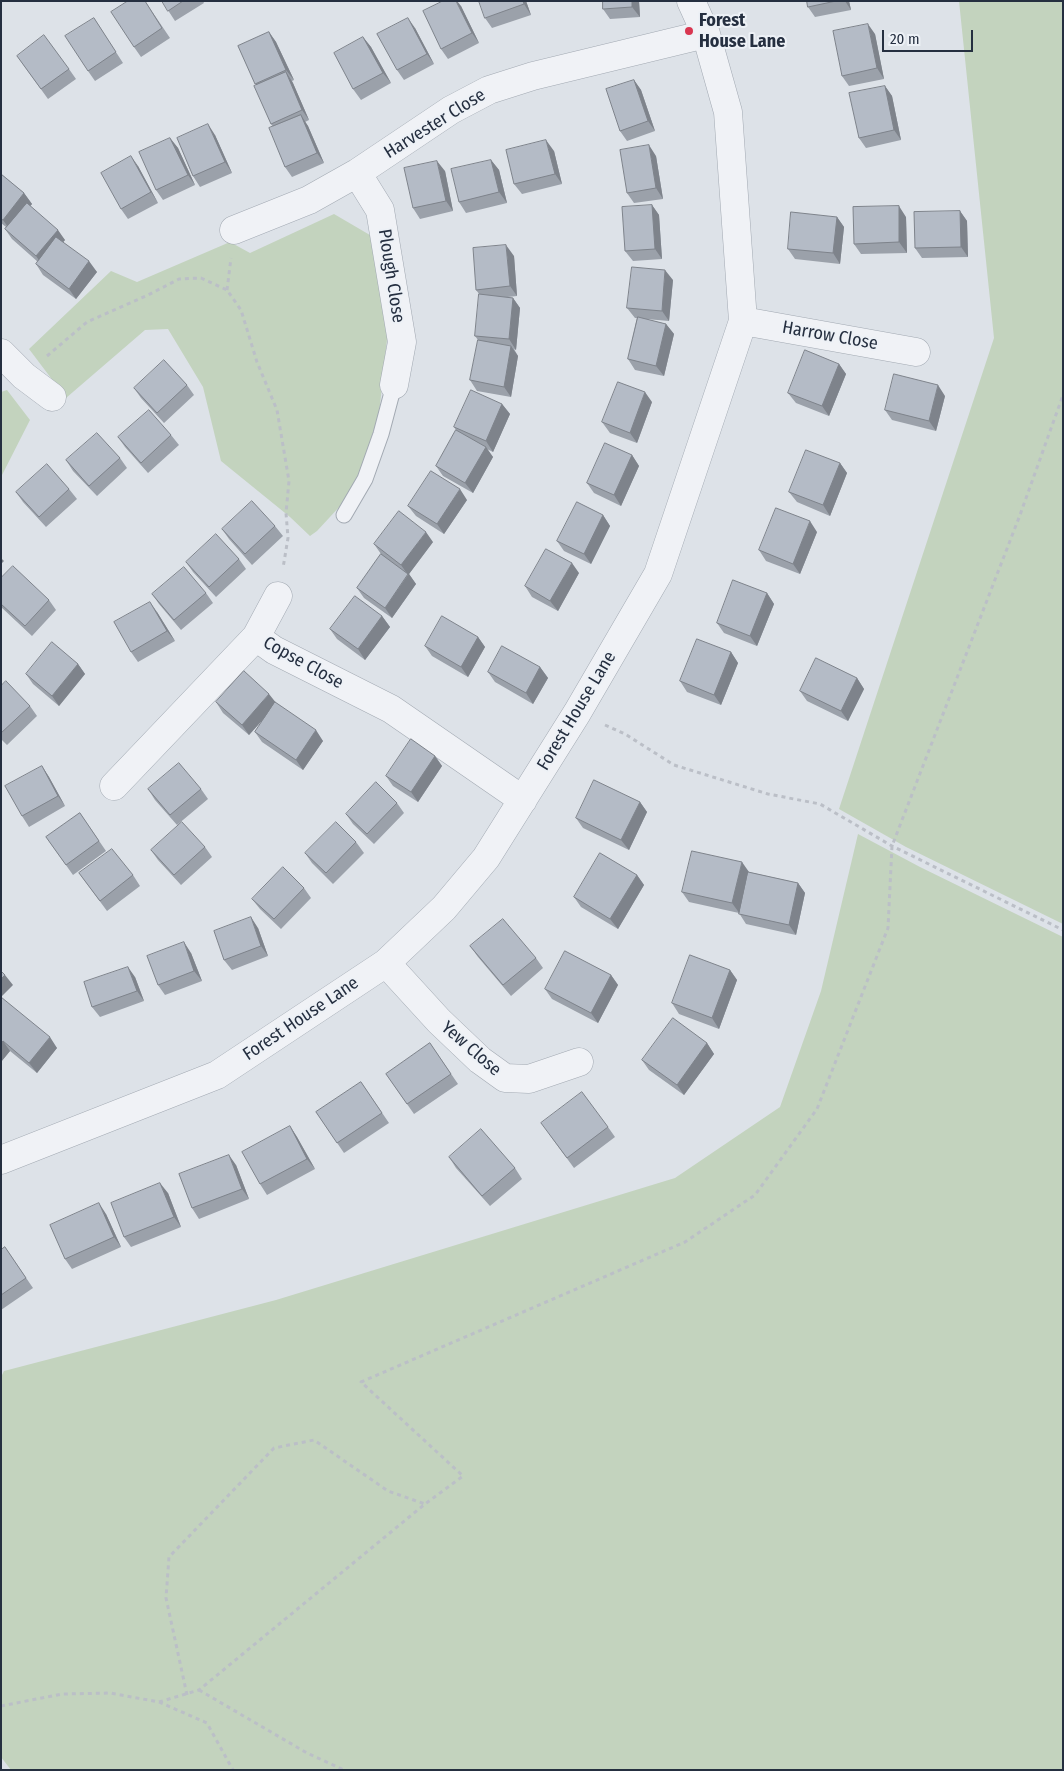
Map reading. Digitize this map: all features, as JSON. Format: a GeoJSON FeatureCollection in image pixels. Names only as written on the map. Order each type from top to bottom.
{"type":"FeatureCollection","features":[{"type":"Feature","properties":{"kind":"street","name":"Forest House Lane"},"geometry":{"type":"LineString","coordinates":[[1,1160],[217,1075],[386,963],[444,908],[486,858],[577,713],[658,574],[743,321],[728,112],[706,34],[690,1]]}},
{"type":"Feature","properties":{"kind":"street","name":"Harvester Close"},"geometry":{"type":"LineString","coordinates":[[234,230],[309,200],[357,173],[451,110],[489,90],[533,76],[706,34]]}},
{"type":"Feature","properties":{"kind":"street","name":"Plough Close"},"geometry":{"type":"LineString","coordinates":[[357,173],[380,210],[402,342],[394,385]]}},
{"type":"Feature","properties":{"kind":"street","name":"Harrow Close"},"geometry":{"type":"LineString","coordinates":[[743,321],[916,352]]}},
{"type":"Feature","properties":{"kind":"street"},"geometry":{"type":"LineString","coordinates":[[1,353],[24,376],[52,397]]}},
{"type":"Feature","properties":{"kind":"street"},"geometry":{"type":"LineString","coordinates":[[256,637],[278,596]]}},
{"type":"Feature","properties":{"kind":"street","name":"Copse Close"},"geometry":{"type":"LineString","coordinates":[[114,786],[256,637],[274,650],[391,710],[523,800]]}},
{"type":"Feature","properties":{"kind":"street","name":"Yew Close"},"geometry":{"type":"LineString","coordinates":[[386,963],[459,1040],[480,1060],[505,1078],[529,1079],[580,1062]]}},
{"type":"Feature","properties":{"kind":"lane"},"geometry":{"type":"LineString","coordinates":[[344,515],[365,480],[381,434],[394,385]]}},
{"type":"Feature","properties":{"kind":"path"},"geometry":{"type":"LineString","coordinates":[[24,376],[87,322],[179,279],[201,278],[227,290],[241,310],[257,362],[277,410],[290,481],[286,513],[288,538],[278,596]]}},
{"type":"Feature","properties":{"kind":"path"},"geometry":{"type":"LineString","coordinates":[[159,1702],[188,1695],[199,1690],[425,1504],[463,1476],[360,1382],[685,1242],[754,1195],[818,1109],[888,928],[892,846],[1017,524],[1063,394]]}},
{"type":"Feature","properties":{"kind":"path"},"geometry":{"type":"LineString","coordinates":[[577,713],[625,734],[674,765],[768,794],[820,804],[892,846],[1063,930]]}},
{"type":"Feature","properties":{"kind":"path"},"geometry":{"type":"LineString","coordinates":[[188,1695],[166,1598],[169,1557],[274,1448],[314,1440],[388,1491],[425,1504]]}},
{"type":"Feature","properties":{"kind":"path"},"geometry":{"type":"LineString","coordinates":[[199,1690],[307,1753],[344,1770]]}},
{"type":"Feature","properties":{"kind":"path"},"geometry":{"type":"LineString","coordinates":[[1,1706],[62,1694],[110,1693],[159,1702],[207,1723],[233,1770]]}},
{"type":"Feature","properties":{"kind":"green space"},"geometry":{"type":"Polygon","coordinates":[[[959,1],[1063,1],[1063,924],[906,847],[839,809],[994,338],[959,1]]]}},
{"type":"Feature","properties":{"kind":"green space"},"geometry":{"type":"Polygon","coordinates":[[[334,214],[375,238],[392,293],[379,414],[354,491],[317,531],[310,536],[290,517],[221,461],[203,387],[168,329],[145,330],[66,398],[29,349],[111,271],[137,282],[230,242],[250,253],[334,214]]]}},
{"type":"Feature","properties":{"kind":"green space"},"geometry":{"type":"Polygon","coordinates":[[[7,390],[30,420],[1,477],[1,392],[7,390]]]}},
{"type":"Feature","properties":{"kind":"green space"},"geometry":{"type":"Polygon","coordinates":[[[858,834],[920,867],[1063,937],[1063,1770],[11,1770],[1,1757],[1,1377],[4,1371],[276,1300],[675,1178],[780,1107],[821,991],[858,834]]]}},
{"type":"Feature","properties":{"kind":"building"},"geometry":{"type":"Polygon","coordinates":[[[128,1],[145,1],[162,28],[134,47],[111,12],[128,1]]]}},
{"type":"Feature","properties":{"kind":"building"},"geometry":{"type":"Polygon","coordinates":[[[162,1],[183,1],[168,11],[162,1]]]}},
{"type":"Feature","properties":{"kind":"building"},"geometry":{"type":"Polygon","coordinates":[[[443,1],[456,1],[472,33],[441,49],[423,11],[443,1]]]}},
{"type":"Feature","properties":{"kind":"building"},"geometry":{"type":"Polygon","coordinates":[[[479,1],[523,1],[524,4],[485,18],[479,1]]]}},
{"type":"Feature","properties":{"kind":"building"},"geometry":{"type":"Polygon","coordinates":[[[603,1],[632,1],[632,7],[603,9],[603,1]]]}},
{"type":"Feature","properties":{"kind":"building"},"geometry":{"type":"Polygon","coordinates":[[[807,1],[836,1],[808,7],[807,1]]]}},
{"type":"Feature","properties":{"kind":"building"},"geometry":{"type":"Polygon","coordinates":[[[94,18],[116,52],[88,71],[65,36],[94,18]]]}},
{"type":"Feature","properties":{"kind":"building"},"geometry":{"type":"Polygon","coordinates":[[[408,18],[427,54],[397,70],[377,34],[408,18]]]}},
{"type":"Feature","properties":{"kind":"building"},"geometry":{"type":"Polygon","coordinates":[[[868,24],[877,68],[842,76],[833,31],[868,24]]]}},
{"type":"Feature","properties":{"kind":"building"},"geometry":{"type":"Polygon","coordinates":[[[269,32],[286,70],[255,84],[238,46],[269,32]]]}},
{"type":"Feature","properties":{"kind":"building"},"geometry":{"type":"Polygon","coordinates":[[[44,35],[69,69],[41,89],[17,56],[44,35]]]}},
{"type":"Feature","properties":{"kind":"building"},"geometry":{"type":"Polygon","coordinates":[[[363,37],[383,73],[353,89],[334,53],[363,37]]]}},
{"type":"Feature","properties":{"kind":"building"},"geometry":{"type":"Polygon","coordinates":[[[286,72],[302,110],[271,124],[254,86],[286,72]]]}},
{"type":"Feature","properties":{"kind":"building"},"geometry":{"type":"Polygon","coordinates":[[[634,80],[648,121],[620,131],[606,89],[634,80]]]}},
{"type":"Feature","properties":{"kind":"building"},"geometry":{"type":"Polygon","coordinates":[[[885,86],[894,130],[859,138],[849,93],[885,86]]]}},
{"type":"Feature","properties":{"kind":"building"},"geometry":{"type":"Polygon","coordinates":[[[301,115],[317,153],[285,167],[269,128],[301,115]]]}},
{"type":"Feature","properties":{"kind":"building"},"geometry":{"type":"Polygon","coordinates":[[[208,124],[225,162],[193,176],[177,138],[208,124]]]}},
{"type":"Feature","properties":{"kind":"building"},"geometry":{"type":"Polygon","coordinates":[[[170,138],[188,175],[156,190],[139,152],[170,138]]]}},
{"type":"Feature","properties":{"kind":"building"},"geometry":{"type":"Polygon","coordinates":[[[546,140],[555,174],[514,184],[506,150],[546,140]]]}},
{"type":"Feature","properties":{"kind":"building"},"geometry":{"type":"Polygon","coordinates":[[[649,145],[656,188],[627,193],[620,150],[649,145]]]}},
{"type":"Feature","properties":{"kind":"building"},"geometry":{"type":"Polygon","coordinates":[[[131,156],[151,192],[121,209],[101,173],[131,156]]]}},
{"type":"Feature","properties":{"kind":"building"},"geometry":{"type":"Polygon","coordinates":[[[491,160],[499,192],[459,202],[451,169],[491,160]]]}},
{"type":"Feature","properties":{"kind":"building"},"geometry":{"type":"Polygon","coordinates":[[[437,161],[446,201],[413,208],[404,168],[437,161]]]}},
{"type":"Feature","properties":{"kind":"building"},"geometry":{"type":"Polygon","coordinates":[[[1,174],[24,193],[3,220],[1,219],[1,174]]]}},
{"type":"Feature","properties":{"kind":"building"},"geometry":{"type":"Polygon","coordinates":[[[27,203],[58,230],[36,256],[5,229],[27,203]]]}},
{"type":"Feature","properties":{"kind":"building"},"geometry":{"type":"Polygon","coordinates":[[[652,205],[655,249],[625,251],[622,207],[652,205]]]}},
{"type":"Feature","properties":{"kind":"building"},"geometry":{"type":"Polygon","coordinates":[[[899,206],[899,242],[854,244],[853,207],[899,206]]]}},
{"type":"Feature","properties":{"kind":"building"},"geometry":{"type":"Polygon","coordinates":[[[960,211],[961,247],[915,248],[914,212],[960,211]]]}},
{"type":"Feature","properties":{"kind":"building"},"geometry":{"type":"Polygon","coordinates":[[[791,212],[837,217],[833,253],[788,249],[791,212]]]}},
{"type":"Feature","properties":{"kind":"building"},"geometry":{"type":"Polygon","coordinates":[[[56,237],[89,261],[69,289],[36,264],[56,237]]]}},
{"type":"Feature","properties":{"kind":"building"},"geometry":{"type":"Polygon","coordinates":[[[506,245],[510,286],[476,290],[473,248],[506,245]]]}},
{"type":"Feature","properties":{"kind":"building"},"geometry":{"type":"Polygon","coordinates":[[[632,267],[665,270],[662,311],[627,308],[632,267]]]}},
{"type":"Feature","properties":{"kind":"building"},"geometry":{"type":"Polygon","coordinates":[[[479,294],[513,298],[509,339],[475,336],[479,294]]]}},
{"type":"Feature","properties":{"kind":"building"},"geometry":{"type":"Polygon","coordinates":[[[638,317],[666,324],[656,366],[628,359],[638,317]]]}},
{"type":"Feature","properties":{"kind":"building"},"geometry":{"type":"Polygon","coordinates":[[[478,340],[511,346],[504,387],[470,380],[478,340]]]}},
{"type":"Feature","properties":{"kind":"building"},"geometry":{"type":"Polygon","coordinates":[[[805,350],[839,364],[822,406],[788,393],[805,350]]]}},
{"type":"Feature","properties":{"kind":"building"},"geometry":{"type":"Polygon","coordinates":[[[164,360],[187,385],[157,413],[134,388],[164,360]]]}},
{"type":"Feature","properties":{"kind":"building"},"geometry":{"type":"Polygon","coordinates":[[[894,374],[938,385],[929,421],[885,410],[894,374]]]}},
{"type":"Feature","properties":{"kind":"building"},"geometry":{"type":"Polygon","coordinates":[[[618,382],[645,392],[630,433],[602,422],[618,382]]]}},
{"type":"Feature","properties":{"kind":"building"},"geometry":{"type":"Polygon","coordinates":[[[471,390],[502,404],[486,441],[454,427],[471,390]]]}},
{"type":"Feature","properties":{"kind":"building"},"geometry":{"type":"Polygon","coordinates":[[[149,410],[171,435],[141,463],[118,437],[149,410]]]}},
{"type":"Feature","properties":{"kind":"building"},"geometry":{"type":"Polygon","coordinates":[[[456,430],[486,447],[465,483],[436,466],[456,430]]]}},
{"type":"Feature","properties":{"kind":"building"},"geometry":{"type":"Polygon","coordinates":[[[97,433],[120,458],[89,486],[66,460],[97,433]]]}},
{"type":"Feature","properties":{"kind":"building"},"geometry":{"type":"Polygon","coordinates":[[[605,443],[632,455],[614,495],[587,483],[605,443]]]}},
{"type":"Feature","properties":{"kind":"building"},"geometry":{"type":"Polygon","coordinates":[[[806,450],[840,463],[823,505],[789,492],[806,450]]]}},
{"type":"Feature","properties":{"kind":"building"},"geometry":{"type":"Polygon","coordinates":[[[47,464],[69,489],[39,517],[16,492],[47,464]]]}},
{"type":"Feature","properties":{"kind":"building"},"geometry":{"type":"Polygon","coordinates":[[[431,471],[460,489],[437,524],[408,506],[431,471]]]}},
{"type":"Feature","properties":{"kind":"building"},"geometry":{"type":"Polygon","coordinates":[[[252,501],[275,526],[245,554],[222,529],[252,501]]]}},
{"type":"Feature","properties":{"kind":"building"},"geometry":{"type":"Polygon","coordinates":[[[577,502],[603,515],[584,554],[557,541],[577,502]]]}},
{"type":"Feature","properties":{"kind":"building"},"geometry":{"type":"Polygon","coordinates":[[[776,508],[810,521],[793,564],[759,550],[776,508]]]}},
{"type":"Feature","properties":{"kind":"building"},"geometry":{"type":"Polygon","coordinates":[[[399,511],[426,532],[401,565],[374,544],[399,511]]]}},
{"type":"Feature","properties":{"kind":"building"},"geometry":{"type":"Polygon","coordinates":[[[216,534],[239,559],[209,587],[186,562],[216,534]]]}},
{"type":"Feature","properties":{"kind":"building"},"geometry":{"type":"Polygon","coordinates":[[[546,549],[572,563],[550,601],[525,586],[546,549]]]}},
{"type":"Feature","properties":{"kind":"building"},"geometry":{"type":"Polygon","coordinates":[[[381,554],[408,574],[385,608],[357,588],[381,554]]]}},
{"type":"Feature","properties":{"kind":"building"},"geometry":{"type":"Polygon","coordinates":[[[13,566],[49,600],[25,626],[1,604],[1,578],[13,566]]]}},
{"type":"Feature","properties":{"kind":"building"},"geometry":{"type":"Polygon","coordinates":[[[184,567],[206,593],[174,620],[152,594],[184,567]]]}},
{"type":"Feature","properties":{"kind":"building"},"geometry":{"type":"Polygon","coordinates":[[[733,580],[767,593],[750,636],[717,623],[733,580]]]}},
{"type":"Feature","properties":{"kind":"building"},"geometry":{"type":"Polygon","coordinates":[[[355,596],[382,616],[358,649],[330,629],[355,596]]]}},
{"type":"Feature","properties":{"kind":"building"},"geometry":{"type":"Polygon","coordinates":[[[150,602],[167,631],[131,652],[114,622],[150,602]]]}},
{"type":"Feature","properties":{"kind":"building"},"geometry":{"type":"Polygon","coordinates":[[[442,616],[478,637],[461,667],[425,646],[442,616]]]}},
{"type":"Feature","properties":{"kind":"building"},"geometry":{"type":"Polygon","coordinates":[[[697,639],[731,652],[714,695],[680,681],[697,639]]]}},
{"type":"Feature","properties":{"kind":"building"},"geometry":{"type":"Polygon","coordinates":[[[52,642],[78,664],[52,696],[26,674],[52,642]]]}},
{"type":"Feature","properties":{"kind":"building"},"geometry":{"type":"Polygon","coordinates":[[[502,646],[540,667],[526,693],[488,672],[502,646]]]}},
{"type":"Feature","properties":{"kind":"building"},"geometry":{"type":"Polygon","coordinates":[[[816,658],[857,678],[841,711],[800,691],[816,658]]]}},
{"type":"Feature","properties":{"kind":"building"},"geometry":{"type":"Polygon","coordinates":[[[244,671],[269,694],[242,725],[216,702],[244,671]]]}},
{"type":"Feature","properties":{"kind":"building"},"geometry":{"type":"Polygon","coordinates":[[[6,681],[30,706],[1,733],[1,686],[6,681]]]}},
{"type":"Feature","properties":{"kind":"building"},"geometry":{"type":"Polygon","coordinates":[[[275,702],[316,730],[296,760],[255,732],[275,702]]]}},
{"type":"Feature","properties":{"kind":"building"},"geometry":{"type":"Polygon","coordinates":[[[411,739],[435,756],[411,792],[386,776],[411,739]]]}},
{"type":"Feature","properties":{"kind":"building"},"geometry":{"type":"Polygon","coordinates":[[[179,763],[201,789],[170,815],[148,789],[179,763]]]}},
{"type":"Feature","properties":{"kind":"building"},"geometry":{"type":"Polygon","coordinates":[[[42,766],[58,796],[22,816],[5,786],[42,766]]]}},
{"type":"Feature","properties":{"kind":"building"},"geometry":{"type":"Polygon","coordinates":[[[594,780],[640,802],[621,840],[576,818],[594,780]]]}},
{"type":"Feature","properties":{"kind":"building"},"geometry":{"type":"Polygon","coordinates":[[[376,782],[397,803],[367,834],[346,814],[376,782]]]}},
{"type":"Feature","properties":{"kind":"building"},"geometry":{"type":"Polygon","coordinates":[[[80,813],[99,841],[66,865],[46,837],[80,813]]]}},
{"type":"Feature","properties":{"kind":"building"},"geometry":{"type":"Polygon","coordinates":[[[182,822],[205,847],[174,875],[151,850],[182,822]]]}},
{"type":"Feature","properties":{"kind":"building"},"geometry":{"type":"Polygon","coordinates":[[[336,822],[356,842],[326,873],[305,853],[336,822]]]}},
{"type":"Feature","properties":{"kind":"building"},"geometry":{"type":"Polygon","coordinates":[[[112,849],[133,875],[100,901],[79,873],[112,849]]]}},
{"type":"Feature","properties":{"kind":"building"},"geometry":{"type":"Polygon","coordinates":[[[692,851],[742,862],[732,903],[682,892],[692,851]]]}},
{"type":"Feature","properties":{"kind":"building"},"geometry":{"type":"Polygon","coordinates":[[[600,853],[637,875],[610,919],[574,897],[600,853]]]}},
{"type":"Feature","properties":{"kind":"building"},"geometry":{"type":"Polygon","coordinates":[[[283,867],[304,888],[274,919],[252,899],[283,867]]]}},
{"type":"Feature","properties":{"kind":"building"},"geometry":{"type":"Polygon","coordinates":[[[748,872],[798,883],[789,925],[739,914],[748,872]]]}},
{"type":"Feature","properties":{"kind":"building"},"geometry":{"type":"Polygon","coordinates":[[[251,917],[261,946],[224,960],[214,931],[251,917]]]}},
{"type":"Feature","properties":{"kind":"building"},"geometry":{"type":"Polygon","coordinates":[[[503,919],[536,958],[503,985],[470,946],[503,919]]]}},
{"type":"Feature","properties":{"kind":"building"},"geometry":{"type":"Polygon","coordinates":[[[184,942],[194,971],[158,985],[147,956],[184,942]]]}},
{"type":"Feature","properties":{"kind":"building"},"geometry":{"type":"Polygon","coordinates":[[[565,951],[611,975],[591,1013],[545,989],[565,951]]]}},
{"type":"Feature","properties":{"kind":"building"},"geometry":{"type":"Polygon","coordinates":[[[690,955],[730,970],[712,1018],[672,1003],[690,955]]]}},
{"type":"Feature","properties":{"kind":"building"},"geometry":{"type":"Polygon","coordinates":[[[128,967],[137,991],[92,1007],[84,982],[128,967]]]}},
{"type":"Feature","properties":{"kind":"building"},"geometry":{"type":"Polygon","coordinates":[[[1,971],[5,975],[1,979],[1,971]]]}},
{"type":"Feature","properties":{"kind":"building"},"geometry":{"type":"Polygon","coordinates":[[[1,997],[50,1037],[29,1063],[3,1041],[1,1043],[1,997]]]}},
{"type":"Feature","properties":{"kind":"building"},"geometry":{"type":"Polygon","coordinates":[[[673,1018],[707,1043],[677,1085],[642,1060],[673,1018]]]}},
{"type":"Feature","properties":{"kind":"building"},"geometry":{"type":"Polygon","coordinates":[[[430,1043],[451,1074],[407,1104],[386,1074],[430,1043]]]}},
{"type":"Feature","properties":{"kind":"building"},"geometry":{"type":"Polygon","coordinates":[[[361,1082],[382,1113],[337,1143],[316,1112],[361,1082]]]}},
{"type":"Feature","properties":{"kind":"building"},"geometry":{"type":"Polygon","coordinates":[[[582,1092],[608,1127],[567,1158],[541,1123],[582,1092]]]}},
{"type":"Feature","properties":{"kind":"building"},"geometry":{"type":"Polygon","coordinates":[[[290,1126],[307,1159],[260,1184],[242,1152],[290,1126]]]}},
{"type":"Feature","properties":{"kind":"building"},"geometry":{"type":"Polygon","coordinates":[[[481,1129],[515,1168],[482,1196],[449,1157],[481,1129]]]}},
{"type":"Feature","properties":{"kind":"building"},"geometry":{"type":"Polygon","coordinates":[[[229,1155],[242,1189],[192,1208],[179,1174],[229,1155]]]}},
{"type":"Feature","properties":{"kind":"building"},"geometry":{"type":"Polygon","coordinates":[[[160,1183],[174,1217],[124,1237],[111,1203],[160,1183]]]}},
{"type":"Feature","properties":{"kind":"building"},"geometry":{"type":"Polygon","coordinates":[[[99,1203],[114,1237],[65,1259],[50,1225],[99,1203]]]}},
{"type":"Feature","properties":{"kind":"building"},"geometry":{"type":"Polygon","coordinates":[[[5,1247],[26,1278],[1,1295],[1,1250],[5,1247]]]}},
{"type":"Feature","properties":{"kind":"place","name":"Forest House Lane"},"geometry":{"type":"Point","coordinates":[689,31]}}]}
